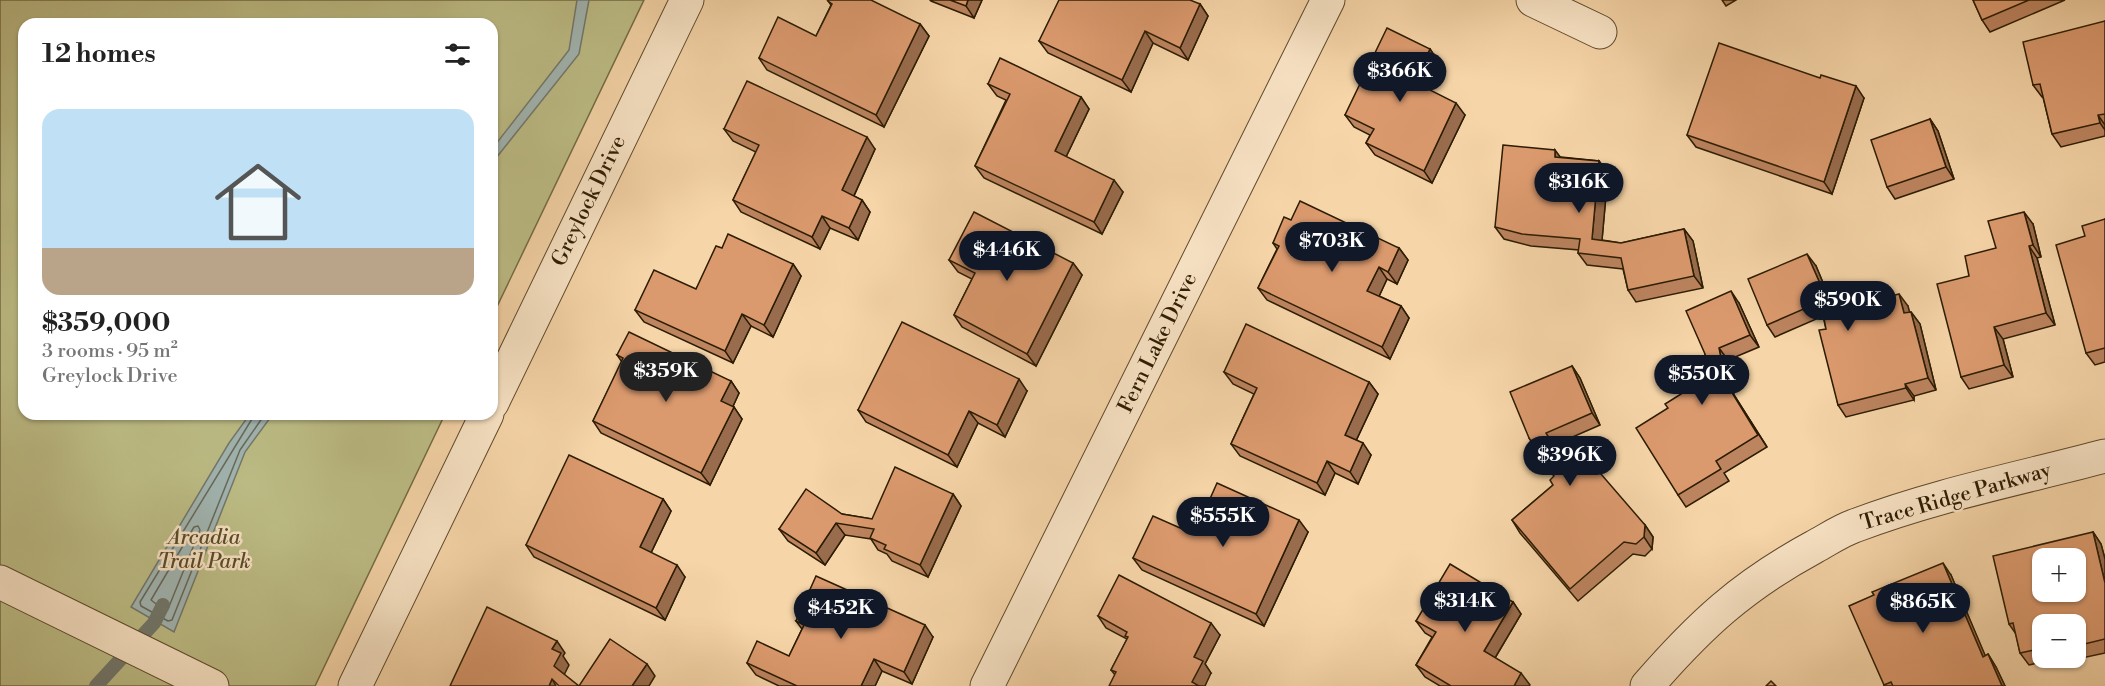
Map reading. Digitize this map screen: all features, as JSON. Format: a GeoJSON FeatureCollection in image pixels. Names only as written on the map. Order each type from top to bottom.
{"type":"FeatureCollection","features":[{"type":"Feature","properties":{"kind":"street","name":"Greylock Drive"},"geometry":{"type":"LineString","coordinates":[[498,391],[687,0]]}},
{"type":"Feature","properties":{"kind":"street","name":"Fern Lake Drive"},"geometry":{"type":"LineString","coordinates":[[987,686],[1328,0]]}},
{"type":"Feature","properties":{"kind":"street"},"geometry":{"type":"LineString","coordinates":[[1533,0],[1600,32]]}},
{"type":"Feature","properties":{"kind":"street"},"geometry":{"type":"LineString","coordinates":[[355,686],[483,420]]}},
{"type":"Feature","properties":{"kind":"street","name":"Trace Ridge Parkway"},"geometry":{"type":"LineString","coordinates":[[1647,686],[1687,640],[1720,608],[1782,564],[1852,526],[1929,502],[2105,456]]}},
{"type":"Feature","properties":{"kind":"street"},"geometry":{"type":"LineString","coordinates":[[2,583],[212,686]]}},
{"type":"Feature","properties":{"kind":"green space","name":"Arcadia Trail Park"},"geometry":{"type":"Polygon","coordinates":[[[0,0],[644,0],[498,304],[498,18],[18,18],[18,420],[442,420],[315,686],[0,686],[0,0]]]}},
{"type":"Feature","properties":{"kind":"water"},"geometry":{"type":"Polygon","coordinates":[[[577,0],[589,0],[579,54],[498,155],[498,141],[569,50],[577,0]]]}},
{"type":"Feature","properties":{"kind":"water"},"geometry":{"type":"Polygon","coordinates":[[[246,420],[269,420],[245,452],[174,632],[131,607],[229,443],[246,420]]]}},
{"type":"Feature","properties":{"kind":"building"},"geometry":{"type":"Polygon","coordinates":[[[829,0],[871,0],[920,24],[876,115],[759,58],[778,17],[816,36],[832,4],[829,0]]]}},
{"type":"Feature","properties":{"kind":"building"},"geometry":{"type":"Polygon","coordinates":[[[950,0],[968,0],[966,6],[950,0]]]}},
{"type":"Feature","properties":{"kind":"building"},"geometry":{"type":"Polygon","coordinates":[[[1059,0],[1190,0],[1200,4],[1180,48],[1145,31],[1122,80],[1039,41],[1059,0]]]}},
{"type":"Feature","properties":{"kind":"building"},"geometry":{"type":"Polygon","coordinates":[[[1973,0],[2029,0],[1982,20],[1973,0]]]}},
{"type":"Feature","properties":{"kind":"building"},"geometry":{"type":"Polygon","coordinates":[[[2105,21],[2105,114],[2098,115],[2100,123],[2052,134],[2040,84],[2033,85],[2023,42],[2105,21]]]}},
{"type":"Feature","properties":{"kind":"building"},"geometry":{"type":"Polygon","coordinates":[[[1387,28],[1430,49],[1414,82],[1456,103],[1424,171],[1366,143],[1374,129],[1345,115],[1387,28]]]}},
{"type":"Feature","properties":{"kind":"building"},"geometry":{"type":"Polygon","coordinates":[[[1719,43],[1820,78],[1821,75],[1856,86],[1824,182],[1687,135],[1719,43]]]}},
{"type":"Feature","properties":{"kind":"building"},"geometry":{"type":"Polygon","coordinates":[[[1000,58],[1081,97],[1055,151],[1114,180],[1094,222],[975,166],[1010,94],[988,84],[1000,58]]]}},
{"type":"Feature","properties":{"kind":"building"},"geometry":{"type":"Polygon","coordinates":[[[747,81],[867,137],[842,190],[862,200],[849,228],[822,216],[812,237],[733,200],[759,145],[724,129],[747,81]]]}},
{"type":"Feature","properties":{"kind":"building"},"geometry":{"type":"Polygon","coordinates":[[[1930,119],[1946,167],[1887,187],[1871,140],[1930,119]]]}},
{"type":"Feature","properties":{"kind":"building"},"geometry":{"type":"Polygon","coordinates":[[[1503,145],[1555,150],[1555,157],[1599,161],[1592,239],[1621,243],[1684,229],[1694,276],[1628,290],[1621,258],[1578,253],[1580,239],[1522,234],[1495,227],[1503,145]]]}},
{"type":"Feature","properties":{"kind":"building"},"geometry":{"type":"Polygon","coordinates":[[[1300,201],[1399,248],[1388,272],[1379,267],[1367,291],[1401,306],[1382,347],[1258,288],[1279,246],[1273,243],[1284,217],[1291,220],[1300,201]]]}},
{"type":"Feature","properties":{"kind":"building"},"geometry":{"type":"Polygon","coordinates":[[[974,212],[1073,263],[1027,354],[954,315],[975,273],[949,260],[974,212]]]}},
{"type":"Feature","properties":{"kind":"building"},"geometry":{"type":"Polygon","coordinates":[[[2024,212],[2033,245],[2029,246],[2046,313],[1994,327],[2004,365],[1961,377],[1937,284],[1969,276],[1965,256],[1996,248],[1988,221],[2024,212]]]}},
{"type":"Feature","properties":{"kind":"building"},"geometry":{"type":"Polygon","coordinates":[[[2105,219],[2105,348],[2086,353],[2056,245],[2085,236],[2082,226],[2105,219]]]}},
{"type":"Feature","properties":{"kind":"building"},"geometry":{"type":"Polygon","coordinates":[[[728,234],[793,264],[764,325],[742,314],[725,351],[635,310],[654,270],[696,289],[716,246],[722,248],[728,234]]]}},
{"type":"Feature","properties":{"kind":"building"},"geometry":{"type":"Polygon","coordinates":[[[1807,254],[1826,297],[1840,310],[1899,294],[1904,313],[1911,312],[1928,378],[1905,384],[1906,388],[1838,405],[1819,330],[1826,329],[1823,313],[1826,313],[1815,304],[1767,325],[1748,279],[1807,254]]]}},
{"type":"Feature","properties":{"kind":"building"},"geometry":{"type":"Polygon","coordinates":[[[1731,291],[1750,335],[1719,348],[1726,383],[1758,435],[1716,461],[1721,469],[1678,495],[1636,428],[1668,408],[1665,404],[1710,376],[1705,354],[1686,311],[1731,291]]]}},
{"type":"Feature","properties":{"kind":"building"},"geometry":{"type":"Polygon","coordinates":[[[902,322],[1019,379],[997,425],[969,411],[948,455],[858,410],[902,322]]]}},
{"type":"Feature","properties":{"kind":"building"},"geometry":{"type":"Polygon","coordinates":[[[1246,324],[1369,382],[1345,435],[1363,443],[1350,472],[1327,461],[1317,483],[1231,444],[1257,388],[1224,372],[1246,324]]]}},
{"type":"Feature","properties":{"kind":"building"},"geometry":{"type":"Polygon","coordinates":[[[629,332],[731,381],[721,401],[734,407],[701,473],[593,421],[623,358],[617,355],[629,332]]]}},
{"type":"Feature","properties":{"kind":"building"},"geometry":{"type":"Polygon","coordinates":[[[1572,366],[1592,413],[1546,433],[1567,466],[1582,452],[1645,525],[1644,537],[1636,544],[1624,542],[1570,589],[1512,520],[1553,485],[1550,480],[1554,476],[1529,438],[1510,392],[1572,366]]]}},
{"type":"Feature","properties":{"kind":"building"},"geometry":{"type":"Polygon","coordinates":[[[569,455],[663,499],[640,547],[677,565],[656,608],[526,545],[569,455]]]}},
{"type":"Feature","properties":{"kind":"building"},"geometry":{"type":"Polygon","coordinates":[[[895,467],[953,494],[920,565],[884,549],[886,545],[870,538],[874,529],[836,523],[816,553],[779,529],[806,489],[842,514],[872,519],[895,467]]]}},
{"type":"Feature","properties":{"kind":"building"},"geometry":{"type":"Polygon","coordinates":[[[1217,483],[1299,520],[1256,614],[1133,558],[1153,516],[1196,535],[1202,522],[1194,519],[1203,499],[1209,501],[1217,483]]]}},
{"type":"Feature","properties":{"kind":"building"},"geometry":{"type":"Polygon","coordinates":[[[2093,532],[2105,583],[2105,639],[2086,644],[2086,614],[2032,614],[2032,650],[2020,653],[2013,623],[2009,624],[1993,556],[2093,532]]]}},
{"type":"Feature","properties":{"kind":"building"},"geometry":{"type":"Polygon","coordinates":[[[1943,563],[1983,657],[1988,654],[2002,686],[1893,686],[1891,682],[1884,685],[1849,606],[1874,595],[1872,592],[1943,563]]]}},
{"type":"Feature","properties":{"kind":"building"},"geometry":{"type":"Polygon","coordinates":[[[1450,564],[1513,602],[1484,651],[1521,673],[1514,686],[1451,686],[1416,665],[1436,632],[1416,621],[1450,564]]]}},
{"type":"Feature","properties":{"kind":"building"},"geometry":{"type":"Polygon","coordinates":[[[1119,575],[1211,623],[1194,657],[1203,661],[1192,682],[1199,686],[1109,686],[1116,672],[1111,670],[1128,637],[1125,636],[1127,632],[1098,616],[1119,575]]]}},
{"type":"Feature","properties":{"kind":"building"},"geometry":{"type":"Polygon","coordinates":[[[816,576],[925,625],[904,672],[874,659],[861,686],[797,686],[747,663],[757,641],[789,656],[804,625],[796,621],[816,576]]]}},
{"type":"Feature","properties":{"kind":"building"},"geometry":{"type":"Polygon","coordinates":[[[487,607],[557,641],[552,649],[561,653],[554,666],[579,686],[559,686],[552,679],[549,686],[450,686],[487,607]]]}},
{"type":"Feature","properties":{"kind":"building"},"geometry":{"type":"Polygon","coordinates":[[[610,639],[647,664],[632,686],[579,686],[610,639]]]}},
{"type":"Feature","properties":{"kind":"building"},"geometry":{"type":"Polygon","coordinates":[[[1771,681],[1776,686],[1766,686],[1771,681]]]}},
{"type":"Feature","properties":{"kind":"waterway"},"geometry":{"type":"LineString","coordinates":[[96,686],[154,623],[163,605]]}}]}
